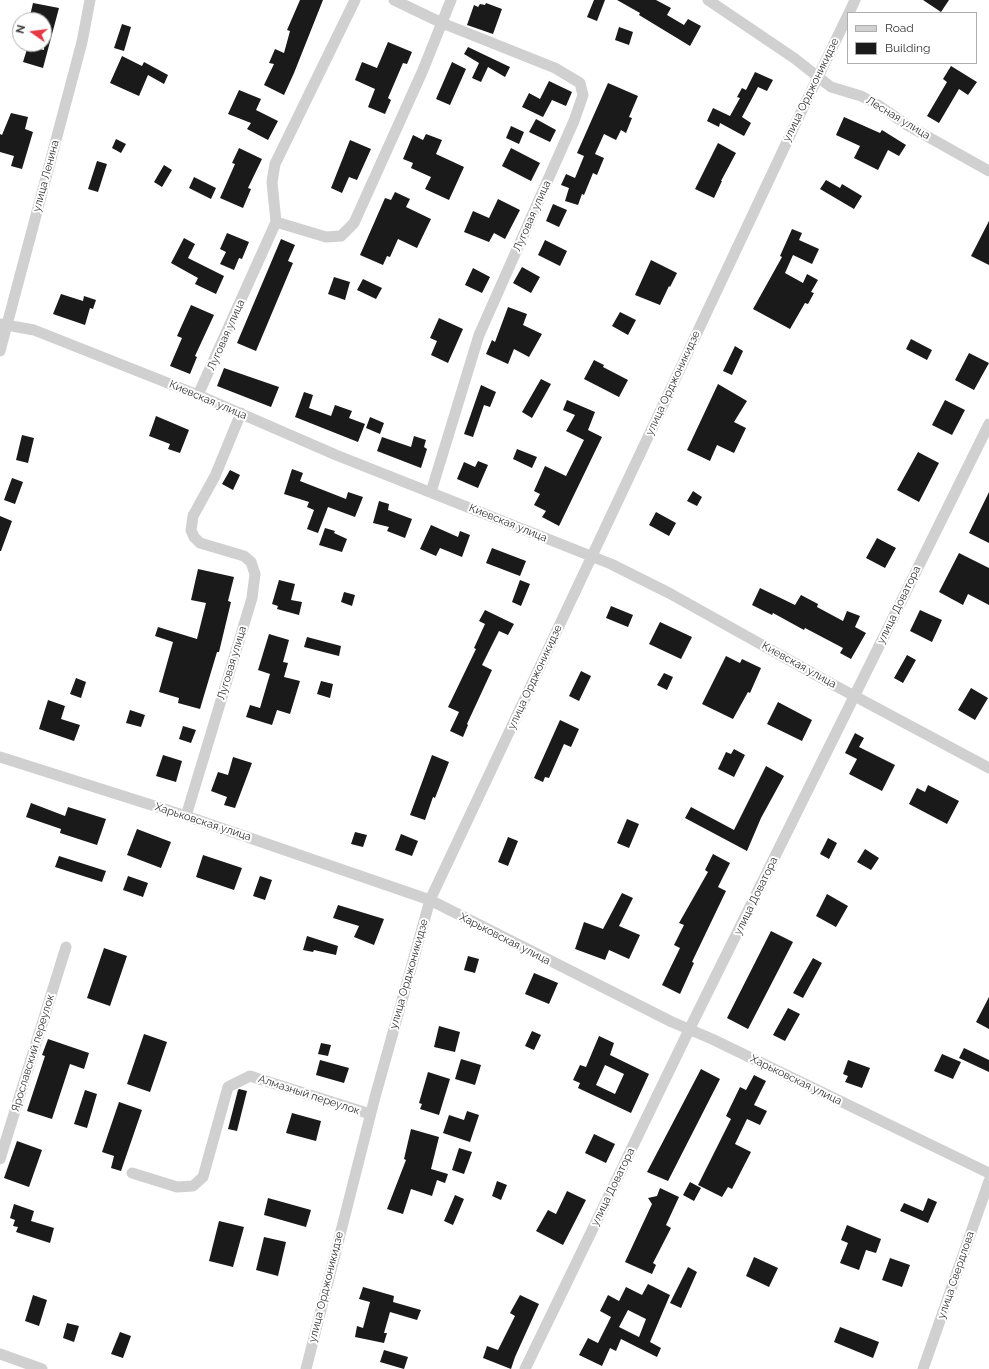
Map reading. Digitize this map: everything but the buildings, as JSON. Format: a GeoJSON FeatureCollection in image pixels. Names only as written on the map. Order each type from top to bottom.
{"type":"FeatureCollection","features":[{"type":"Feature","properties":{"kind":"street","name":"улица Ленина"},"geometry":{"type":"LineString","coordinates":[[0,351],[3,324],[78,57],[90,0]]}},
{"type":"Feature","properties":{"kind":"street"},"geometry":{"type":"LineString","coordinates":[[355,0],[275,164],[272,182],[276,222],[326,238],[341,236],[354,223],[451,0]]}},
{"type":"Feature","properties":{"kind":"street","name":"Луговая улица"},"geometry":{"type":"LineString","coordinates":[[394,0],[442,23],[556,68],[580,83],[583,95],[574,121],[479,335],[431,492]]}},
{"type":"Feature","properties":{"kind":"street","name":"Лесная улица"},"geometry":{"type":"LineString","coordinates":[[708,0],[818,75],[831,87],[861,96],[878,105],[907,125],[989,171]]}},
{"type":"Feature","properties":{"kind":"street","name":"улица Орджоникидзе"},"geometry":{"type":"LineString","coordinates":[[849,12],[855,0]]}},
{"type":"Feature","properties":{"kind":"street","name":"улица Орджоникидзе"},"geometry":{"type":"LineString","coordinates":[[306,1369],[370,1114],[430,900],[847,16]]}},
{"type":"Feature","properties":{"kind":"street","name":"Луговая улица"},"geometry":{"type":"LineString","coordinates":[[198,395],[276,222]]}},
{"type":"Feature","properties":{"kind":"street","name":"Киевская улица"},"geometry":{"type":"LineString","coordinates":[[3,324],[34,330],[198,395],[336,455],[592,556],[669,593],[825,680],[989,768]]}},
{"type":"Feature","properties":{"kind":"street","name":"Луговая улица"},"geometry":{"type":"LineString","coordinates":[[186,816],[252,598],[255,574],[251,562],[244,556],[200,543],[194,537],[191,530],[193,516],[215,476],[241,413]]}},
{"type":"Feature","properties":{"kind":"street","name":"улица Доватора"},"geometry":{"type":"LineString","coordinates":[[525,1369],[689,1030],[989,424]]}},
{"type":"Feature","properties":{"kind":"street","name":"Харьковская улица"},"geometry":{"type":"LineString","coordinates":[[0,757],[186,816],[430,900],[689,1030],[712,1039],[989,1173]]}},
{"type":"Feature","properties":{"kind":"street","name":"Ярославский переулок"},"geometry":{"type":"LineString","coordinates":[[0,1159],[66,947]]}},
{"type":"Feature","properties":{"kind":"street","name":"Алмазный переулок"},"geometry":{"type":"LineString","coordinates":[[132,1172],[177,1187],[193,1186],[203,1177],[228,1087],[250,1076],[370,1114]]}},
{"type":"Feature","properties":{"kind":"street","name":"улица Свердлова"},"geometry":{"type":"LineString","coordinates":[[923,1369],[989,1180]]}},
{"type":"Feature","properties":{"kind":"street"},"geometry":{"type":"LineString","coordinates":[[0,1354],[42,1369]]}}]}
